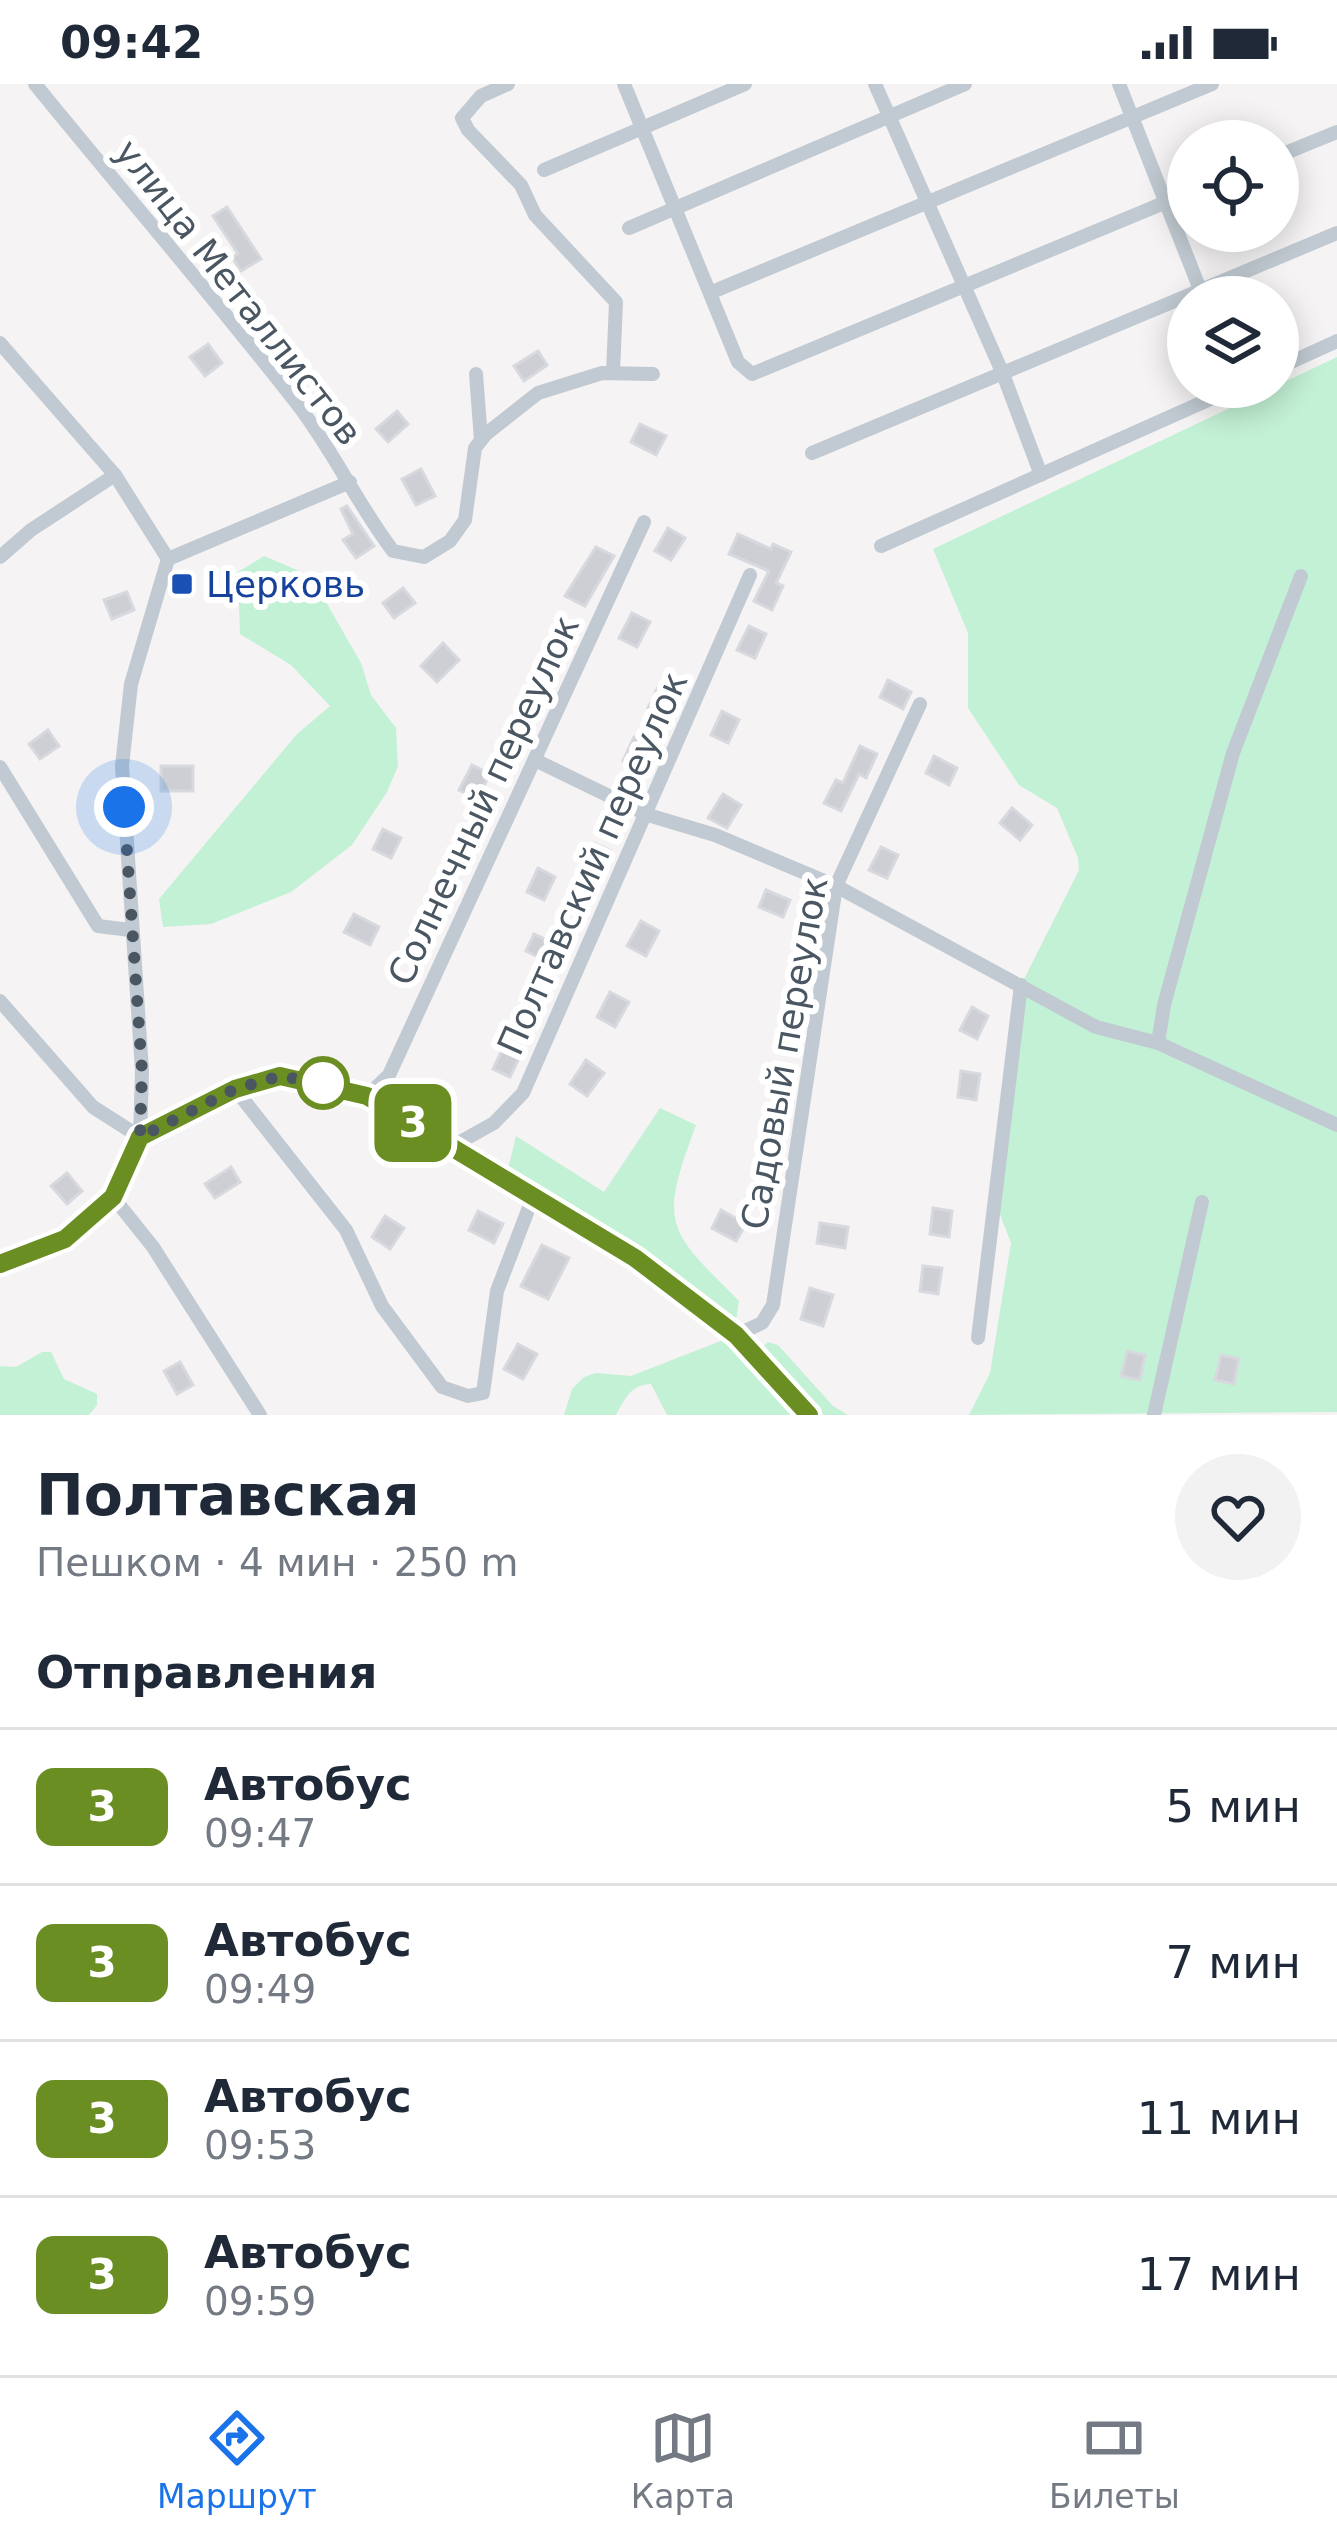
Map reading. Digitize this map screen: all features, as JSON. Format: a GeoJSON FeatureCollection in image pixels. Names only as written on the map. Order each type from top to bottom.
{"type":"FeatureCollection","features":[{"type":"Feature","properties":{"kind":"street","name":"улица Металлистов"},"geometry":{"type":"LineString","coordinates":[[35,84],[299,408],[393,551],[424,557],[450,541],[465,520],[475,448],[481,440]]}},
{"type":"Feature","properties":{"kind":"street"},"geometry":{"type":"LineString","coordinates":[[508,84],[482,96],[462,118],[520,185],[536,215],[616,302],[613,374]]}},
{"type":"Feature","properties":{"kind":"street"},"geometry":{"type":"LineString","coordinates":[[624,84],[738,362],[752,374],[1165,202]]}},
{"type":"Feature","properties":{"kind":"street"},"geometry":{"type":"LineString","coordinates":[[544,170],[745,84]]}},
{"type":"Feature","properties":{"kind":"street"},"geometry":{"type":"LineString","coordinates":[[875,84],[1003,374],[1041,475]]}},
{"type":"Feature","properties":{"kind":"street"},"geometry":{"type":"LineString","coordinates":[[629,228],[965,84]]}},
{"type":"Feature","properties":{"kind":"street"},"geometry":{"type":"LineString","coordinates":[[1119,84],[1195,276]]}},
{"type":"Feature","properties":{"kind":"street"},"geometry":{"type":"LineString","coordinates":[[712,292],[1212,84]]}},
{"type":"Feature","properties":{"kind":"street"},"geometry":{"type":"LineString","coordinates":[[1299,147],[1337,132]]}},
{"type":"Feature","properties":{"kind":"street"},"geometry":{"type":"LineString","coordinates":[[1242,276],[1337,233]]}},
{"type":"Feature","properties":{"kind":"street"},"geometry":{"type":"LineString","coordinates":[[812,453],[1167,308]]}},
{"type":"Feature","properties":{"kind":"street"},"geometry":{"type":"LineString","coordinates":[[1299,358],[1337,341]]}},
{"type":"Feature","properties":{"kind":"street"},"geometry":{"type":"LineString","coordinates":[[0,343],[115,475],[168,559],[131,684],[122,766],[142,1071],[140,1137],[113,1197],[65,1239],[0,1264]]}},
{"type":"Feature","properties":{"kind":"street"},"geometry":{"type":"LineString","coordinates":[[476,374],[481,440]]}},
{"type":"Feature","properties":{"kind":"street"},"geometry":{"type":"LineString","coordinates":[[481,440],[538,393],[613,374],[653,374]]}},
{"type":"Feature","properties":{"kind":"street"},"geometry":{"type":"LineString","coordinates":[[881,547],[1190,408]]}},
{"type":"Feature","properties":{"kind":"street"},"geometry":{"type":"LineString","coordinates":[[0,557],[31,530],[115,475]]}},
{"type":"Feature","properties":{"kind":"street"},"geometry":{"type":"LineString","coordinates":[[168,559],[350,482]]}},
{"type":"Feature","properties":{"kind":"street","name":"Солнечный переулок"},"geometry":{"type":"LineString","coordinates":[[367,1096],[389,1075],[644,522]]}},
{"type":"Feature","properties":{"kind":"street","name":"Полтавский переулок"},"geometry":{"type":"LineString","coordinates":[[452,1146],[494,1123],[523,1093],[750,574]]}},
{"type":"Feature","properties":{"kind":"street"},"geometry":{"type":"LineString","coordinates":[[1158,1043],[1164,1005],[1233,753],[1301,576]]}},
{"type":"Feature","properties":{"kind":"street","name":"Садовый переулок"},"geometry":{"type":"LineString","coordinates":[[736,1335],[762,1323],[773,1305],[836,886],[920,704]]}},
{"type":"Feature","properties":{"kind":"street"},"geometry":{"type":"LineString","coordinates":[[535,760],[648,815],[715,835],[836,886],[1096,1028],[1158,1043],[1337,1125]]}},
{"type":"Feature","properties":{"kind":"street"},"geometry":{"type":"LineString","coordinates":[[0,767],[98,926],[130,931]]}},
{"type":"Feature","properties":{"kind":"street"},"geometry":{"type":"LineString","coordinates":[[977,1338],[1021,985]]}},
{"type":"Feature","properties":{"kind":"street"},"geometry":{"type":"LineString","coordinates":[[0,1001],[93,1107],[140,1137]]}},
{"type":"Feature","properties":{"kind":"street"},"geometry":{"type":"LineString","coordinates":[[140,1137],[235,1089],[280,1076],[367,1096],[635,1258],[736,1335],[809,1415]]}},
{"type":"Feature","properties":{"kind":"street"},"geometry":{"type":"LineString","coordinates":[[235,1089],[346,1230],[382,1306],[442,1387],[467,1396],[483,1393],[496,1291],[533,1197]]}},
{"type":"Feature","properties":{"kind":"street"},"geometry":{"type":"LineString","coordinates":[[113,1197],[153,1247],[260,1415]]}},
{"type":"Feature","properties":{"kind":"street"},"geometry":{"type":"LineString","coordinates":[[1154,1415],[1202,1202]]}},
{"type":"Feature","properties":{"kind":"green space"},"geometry":{"type":"Polygon","coordinates":[[[1337,357],[1337,1412],[969,1415],[990,1373],[1011,1243],[994,1199],[1021,985],[1079,870],[1057,808],[1019,785],[968,708],[968,633],[933,549],[1230,408],[1299,408],[1299,375],[1337,357]]]}},
{"type":"Feature","properties":{"kind":"green space"},"geometry":{"type":"Polygon","coordinates":[[[264,556],[311,576],[361,663],[371,695],[396,728],[398,766],[352,845],[291,892],[211,924],[163,927],[159,899],[297,734],[330,706],[291,665],[240,634],[238,572],[264,556]]]}},
{"type":"Feature","properties":{"kind":"green space"},"geometry":{"type":"Polygon","coordinates":[[[660,1108],[696,1125],[677,1184],[676,1223],[696,1257],[739,1301],[735,1327],[654,1261],[507,1173],[516,1136],[604,1192],[660,1108]]]}},
{"type":"Feature","properties":{"kind":"green space"},"geometry":{"type":"Polygon","coordinates":[[[736,1335],[811,1415],[667,1415],[651,1384],[633,1390],[616,1415],[564,1415],[572,1389],[584,1377],[596,1373],[631,1376],[736,1335]]]}},
{"type":"Feature","properties":{"kind":"green space"},"geometry":{"type":"Polygon","coordinates":[[[768,1342],[778,1345],[833,1406],[848,1415],[822,1415],[764,1357],[762,1347],[768,1342]]]}},
{"type":"Feature","properties":{"kind":"green space"},"geometry":{"type":"Polygon","coordinates":[[[51,1352],[64,1379],[97,1394],[97,1405],[89,1415],[0,1415],[0,1366],[16,1367],[51,1352]]]}},
{"type":"Feature","properties":{"kind":"building"},"geometry":{"type":"Polygon","coordinates":[[[227,207],[261,259],[241,271],[232,257],[238,254],[213,216],[227,207]]]}},
{"type":"Feature","properties":{"kind":"building"},"geometry":{"type":"Polygon","coordinates":[[[208,344],[222,363],[205,376],[190,357],[208,344]]]}},
{"type":"Feature","properties":{"kind":"building"},"geometry":{"type":"Polygon","coordinates":[[[538,351],[547,365],[524,381],[514,366],[538,351]]]}},
{"type":"Feature","properties":{"kind":"building"},"geometry":{"type":"Polygon","coordinates":[[[397,411],[408,424],[388,442],[376,429],[397,411]]]}},
{"type":"Feature","properties":{"kind":"building"},"geometry":{"type":"Polygon","coordinates":[[[640,424],[666,436],[656,455],[631,442],[640,424]]]}},
{"type":"Feature","properties":{"kind":"building"},"geometry":{"type":"Polygon","coordinates":[[[421,469],[435,496],[416,505],[402,479],[421,469]]]}},
{"type":"Feature","properties":{"kind":"building"},"geometry":{"type":"Polygon","coordinates":[[[347,506],[374,546],[356,558],[343,540],[353,534],[341,509],[347,506]]]}},
{"type":"Feature","properties":{"kind":"building"},"geometry":{"type":"Polygon","coordinates":[[[668,528],[685,538],[671,560],[655,551],[668,528]]]}},
{"type":"Feature","properties":{"kind":"building"},"geometry":{"type":"Polygon","coordinates":[[[738,534],[791,552],[776,583],[783,586],[772,610],[754,601],[769,571],[729,554],[738,534]]]}},
{"type":"Feature","properties":{"kind":"building"},"geometry":{"type":"Polygon","coordinates":[[[596,547],[614,556],[585,606],[565,596],[596,547]]]}},
{"type":"Feature","properties":{"kind":"building"},"geometry":{"type":"Polygon","coordinates":[[[403,588],[415,603],[394,618],[383,603],[403,588]]]}},
{"type":"Feature","properties":{"kind":"building"},"geometry":{"type":"Polygon","coordinates":[[[127,592],[134,610],[112,619],[104,600],[127,592]]]}},
{"type":"Feature","properties":{"kind":"building"},"geometry":{"type":"Polygon","coordinates":[[[632,613],[650,622],[637,647],[619,638],[632,613]]]}},
{"type":"Feature","properties":{"kind":"building"},"geometry":{"type":"Polygon","coordinates":[[[749,626],[766,634],[755,658],[737,650],[749,626]]]}},
{"type":"Feature","properties":{"kind":"building"},"geometry":{"type":"Polygon","coordinates":[[[443,643],[459,660],[437,682],[421,666],[443,643]]]}},
{"type":"Feature","properties":{"kind":"building"},"geometry":{"type":"Polygon","coordinates":[[[888,680],[911,692],[903,709],[880,697],[888,680]]]}},
{"type":"Feature","properties":{"kind":"building"},"geometry":{"type":"Polygon","coordinates":[[[659,685],[676,693],[665,716],[648,708],[659,685]]]}},
{"type":"Feature","properties":{"kind":"building"},"geometry":{"type":"Polygon","coordinates":[[[722,711],[739,720],[728,743],[711,735],[722,711]]]}},
{"type":"Feature","properties":{"kind":"building"},"geometry":{"type":"Polygon","coordinates":[[[48,730],[59,746],[40,759],[29,744],[48,730]]]}},
{"type":"Feature","properties":{"kind":"building"},"geometry":{"type":"Polygon","coordinates":[[[634,737],[651,746],[640,769],[623,761],[634,737]]]}},
{"type":"Feature","properties":{"kind":"building"},"geometry":{"type":"Polygon","coordinates":[[[860,746],[877,754],[866,778],[859,774],[841,811],[824,803],[836,780],[843,783],[860,746]]]}},
{"type":"Feature","properties":{"kind":"building"},"geometry":{"type":"Polygon","coordinates":[[[934,756],[957,768],[949,785],[926,773],[934,756]]]}},
{"type":"Feature","properties":{"kind":"building"},"geometry":{"type":"Polygon","coordinates":[[[472,765],[490,774],[477,799],[459,790],[472,765]]]}},
{"type":"Feature","properties":{"kind":"building"},"geometry":{"type":"Polygon","coordinates":[[[161,766],[193,766],[193,791],[161,791],[161,766]]]}},
{"type":"Feature","properties":{"kind":"building"},"geometry":{"type":"Polygon","coordinates":[[[723,794],[741,805],[727,828],[708,818],[723,794]]]}},
{"type":"Feature","properties":{"kind":"building"},"geometry":{"type":"Polygon","coordinates":[[[1012,808],[1032,825],[1020,840],[1000,823],[1012,808]]]}},
{"type":"Feature","properties":{"kind":"building"},"geometry":{"type":"Polygon","coordinates":[[[383,829],[401,838],[391,858],[373,849],[383,829]]]}},
{"type":"Feature","properties":{"kind":"building"},"geometry":{"type":"Polygon","coordinates":[[[594,843],[611,851],[600,874],[583,866],[594,843]]]}},
{"type":"Feature","properties":{"kind":"building"},"geometry":{"type":"Polygon","coordinates":[[[881,847],[898,855],[887,878],[869,870],[881,847]]]}},
{"type":"Feature","properties":{"kind":"building"},"geometry":{"type":"Polygon","coordinates":[[[538,868],[555,877],[544,900],[527,892],[538,868]]]}},
{"type":"Feature","properties":{"kind":"building"},"geometry":{"type":"Polygon","coordinates":[[[766,890],[790,900],[783,917],[759,907],[766,890]]]}},
{"type":"Feature","properties":{"kind":"building"},"geometry":{"type":"Polygon","coordinates":[[[354,914],[379,927],[370,945],[344,932],[354,914]]]}},
{"type":"Feature","properties":{"kind":"building"},"geometry":{"type":"Polygon","coordinates":[[[641,921],[659,931],[646,956],[627,946],[641,921]]]}},
{"type":"Feature","properties":{"kind":"building"},"geometry":{"type":"Polygon","coordinates":[[[534,934],[558,945],[550,962],[526,951],[534,934]]]}},
{"type":"Feature","properties":{"kind":"building"},"geometry":{"type":"Polygon","coordinates":[[[610,992],[629,1002],[615,1027],[597,1017],[610,992]]]}},
{"type":"Feature","properties":{"kind":"building"},"geometry":{"type":"Polygon","coordinates":[[[972,1007],[988,1016],[977,1039],[960,1030],[972,1007]]]}},
{"type":"Feature","properties":{"kind":"building"},"geometry":{"type":"Polygon","coordinates":[[[504,1046],[521,1054],[510,1077],[493,1069],[504,1046]]]}},
{"type":"Feature","properties":{"kind":"building"},"geometry":{"type":"Polygon","coordinates":[[[586,1060],[604,1073],[587,1096],[570,1084],[586,1060]]]}},
{"type":"Feature","properties":{"kind":"building"},"geometry":{"type":"Polygon","coordinates":[[[961,1071],[980,1074],[976,1100],[958,1097],[961,1071]]]}},
{"type":"Feature","properties":{"kind":"building"},"geometry":{"type":"Polygon","coordinates":[[[231,1167],[240,1182],[215,1198],[205,1184],[231,1167]]]}},
{"type":"Feature","properties":{"kind":"building"},"geometry":{"type":"Polygon","coordinates":[[[67,1173],[82,1191],[67,1204],[51,1186],[67,1173]]]}},
{"type":"Feature","properties":{"kind":"building"},"geometry":{"type":"Polygon","coordinates":[[[933,1208],[952,1211],[949,1237],[930,1234],[933,1208]]]}},
{"type":"Feature","properties":{"kind":"building"},"geometry":{"type":"Polygon","coordinates":[[[721,1210],[746,1224],[736,1241],[712,1228],[721,1210]]]}},
{"type":"Feature","properties":{"kind":"building"},"geometry":{"type":"Polygon","coordinates":[[[478,1211],[503,1224],[494,1243],[469,1230],[478,1211]]]}},
{"type":"Feature","properties":{"kind":"building"},"geometry":{"type":"Polygon","coordinates":[[[385,1216],[404,1228],[390,1249],[372,1237],[385,1216]]]}},
{"type":"Feature","properties":{"kind":"building"},"geometry":{"type":"Polygon","coordinates":[[[820,1223],[848,1227],[845,1248],[817,1243],[820,1223]]]}},
{"type":"Feature","properties":{"kind":"building"},"geometry":{"type":"Polygon","coordinates":[[[542,1245],[569,1258],[548,1299],[521,1286],[542,1245]]]}},
{"type":"Feature","properties":{"kind":"building"},"geometry":{"type":"Polygon","coordinates":[[[923,1266],[942,1268],[938,1294],[920,1291],[923,1266]]]}},
{"type":"Feature","properties":{"kind":"building"},"geometry":{"type":"Polygon","coordinates":[[[810,1288],[833,1295],[823,1326],[801,1319],[810,1288]]]}},
{"type":"Feature","properties":{"kind":"building"},"geometry":{"type":"Polygon","coordinates":[[[518,1344],[537,1354],[523,1379],[504,1369],[518,1344]]]}},
{"type":"Feature","properties":{"kind":"building"},"geometry":{"type":"Polygon","coordinates":[[[1127,1351],[1145,1355],[1140,1380],[1121,1376],[1127,1351]]]}},
{"type":"Feature","properties":{"kind":"building"},"geometry":{"type":"Polygon","coordinates":[[[1221,1355],[1239,1359],[1234,1384],[1215,1380],[1221,1355]]]}},
{"type":"Feature","properties":{"kind":"building"},"geometry":{"type":"Polygon","coordinates":[[[180,1362],[193,1385],[177,1394],[164,1371],[180,1362]]]}},
{"type":"Feature","properties":{"kind":"bus line","name":"3"},"geometry":{"type":"LineString","coordinates":[[0,1264],[65,1239],[113,1197],[140,1137],[235,1089],[280,1076],[327,1084],[367,1096],[635,1258],[736,1335],[809,1415]]}},
{"type":"Feature","properties":{"kind":"place","name":"Церковь"},"geometry":{"type":"Point","coordinates":[182,584]}},
{"type":"Feature","properties":{"kind":"route"},"geometry":{"type":"LineString","coordinates":[[124,807],[142,1071],[140,1137],[235,1089],[280,1076],[327,1084],[323,1083]]}}]}
